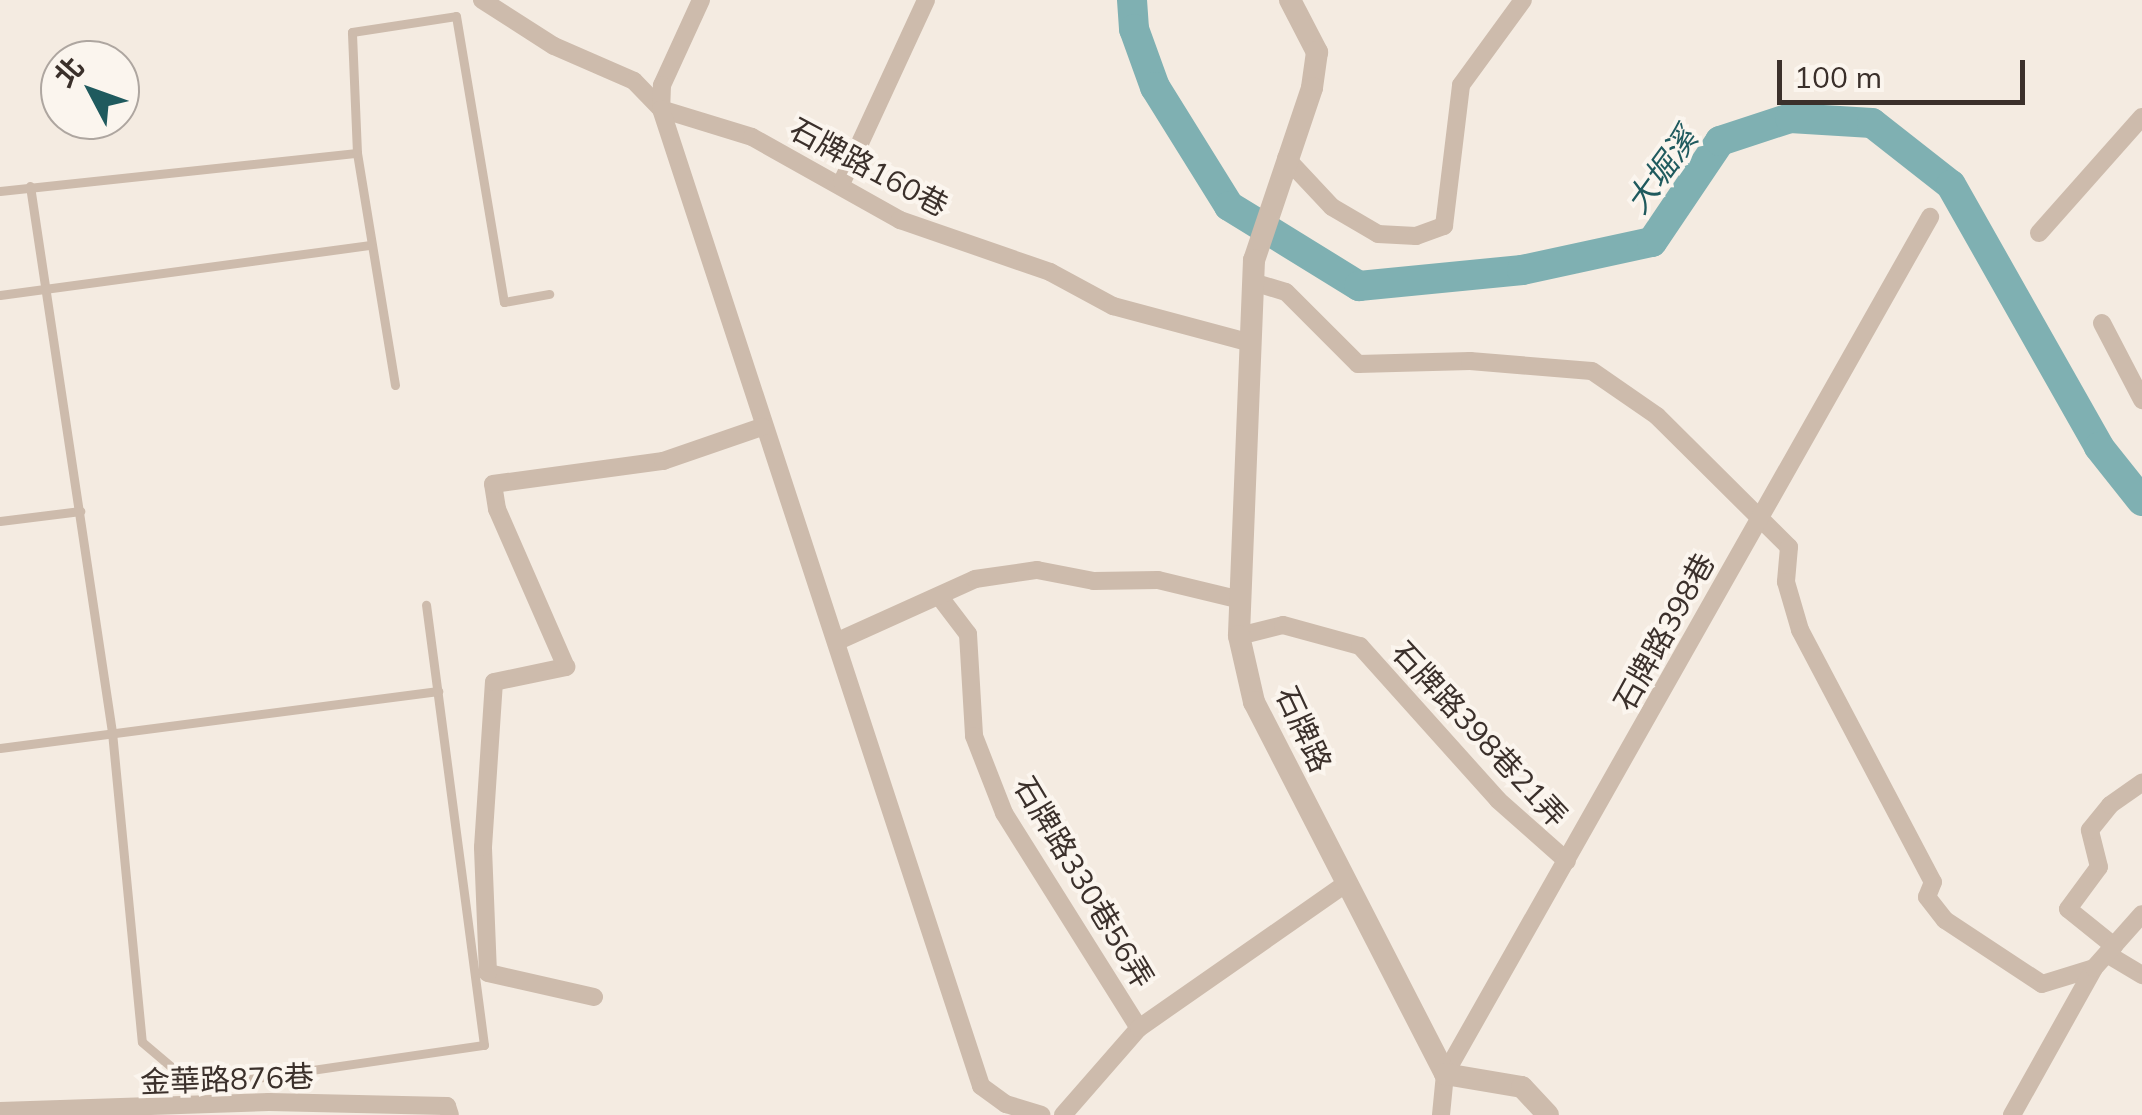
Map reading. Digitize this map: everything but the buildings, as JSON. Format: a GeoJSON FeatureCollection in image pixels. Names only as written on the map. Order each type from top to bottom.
{"type":"FeatureCollection","features":[{"type":"Feature","properties":{"kind":"street","name":"石牌路160巷"},"geometry":{"type":"LineString","coordinates":[[482,0],[554,46],[634,82],[661,109],[752,137],[842,182],[900,220],[1050,272],[1113,306],[1251,343]]}},
{"type":"Feature","properties":{"kind":"street"},"geometry":{"type":"LineString","coordinates":[[701,0],[662,85],[661,109],[981,1086],[1040,1115]]}},
{"type":"Feature","properties":{"kind":"street"},"geometry":{"type":"LineString","coordinates":[[842,182],[926,0]]}},
{"type":"Feature","properties":{"kind":"street"},"geometry":{"type":"LineString","coordinates":[[1290,0],[1317,52],[1286,158],[1332,207],[1378,234],[1416,236],[1444,226],[1461,85],[1523,0]]}},
{"type":"Feature","properties":{"kind":"street"},"geometry":{"type":"LineString","coordinates":[[2039,233],[2142,116]]}},
{"type":"Feature","properties":{"kind":"street","name":"石牌路"},"geometry":{"type":"LineString","coordinates":[[1286,158],[1253,271],[1238,636],[1254,702],[1445,1074]]}},
{"type":"Feature","properties":{"kind":"street","name":"石牌路398巷"},"geometry":{"type":"LineString","coordinates":[[1445,1074],[1930,217]]}},
{"type":"Feature","properties":{"kind":"street"},"geometry":{"type":"LineString","coordinates":[[1253,271],[1286,292],[1358,364],[1470,361],[1592,371],[1657,416],[1789,547],[1786,582],[1800,630],[1826,689],[1860,735],[1933,882],[1926,898],[1945,920],[2042,984],[2105,956]]}},
{"type":"Feature","properties":{"kind":"street"},"geometry":{"type":"LineString","coordinates":[[2102,323],[2142,400]]}},
{"type":"Feature","properties":{"kind":"street"},"geometry":{"type":"LineString","coordinates":[[594,997],[488,974],[483,847],[494,682],[566,667],[496,509],[493,484],[663,461],[762,427]]}},
{"type":"Feature","properties":{"kind":"street"},"geometry":{"type":"LineString","coordinates":[[838,641],[975,579],[1037,570],[1094,581],[1158,580],[1237,599]]}},
{"type":"Feature","properties":{"kind":"street","name":"石牌路330巷56弄"},"geometry":{"type":"LineString","coordinates":[[939,596],[968,634],[974,736],[1004,812],[1138,1028]]}},
{"type":"Feature","properties":{"kind":"street","name":"石牌路398巷21弄"},"geometry":{"type":"LineString","coordinates":[[1238,636],[1284,625],[1360,646],[1498,800],[1567,861]]}},
{"type":"Feature","properties":{"kind":"street"},"geometry":{"type":"LineString","coordinates":[[2142,782],[2090,830],[2099,866],[2068,909],[2105,956],[2142,975]]}},
{"type":"Feature","properties":{"kind":"street"},"geometry":{"type":"LineString","coordinates":[[1062,1115],[1138,1028],[1347,884]]}},
{"type":"Feature","properties":{"kind":"street"},"geometry":{"type":"LineString","coordinates":[[2012,1115],[2105,956],[2142,914]]}},
{"type":"Feature","properties":{"kind":"street"},"geometry":{"type":"LineString","coordinates":[[1441,1115],[1445,1074],[1522,1087],[1548,1115]]}},
{"type":"Feature","properties":{"kind":"street","name":"金華路876巷"},"geometry":{"type":"LineString","coordinates":[[0,1111],[269,1102],[447,1106],[450,1115]]}},
{"type":"Feature","properties":{"kind":"lane"},"geometry":{"type":"LineString","coordinates":[[395,385],[358,153],[352,32],[456,16],[504,302],[548,294]]}},
{"type":"Feature","properties":{"kind":"lane"},"geometry":{"type":"LineString","coordinates":[[0,191],[358,153]]}},
{"type":"Feature","properties":{"kind":"lane"},"geometry":{"type":"LineString","coordinates":[[30,186],[112,732],[142,1042],[195,1088],[484,1045],[426,605]]}},
{"type":"Feature","properties":{"kind":"lane"},"geometry":{"type":"LineString","coordinates":[[0,294],[372,244]]}},
{"type":"Feature","properties":{"kind":"lane"},"geometry":{"type":"LineString","coordinates":[[0,522],[80,511]]}},
{"type":"Feature","properties":{"kind":"lane"},"geometry":{"type":"LineString","coordinates":[[0,748],[438,691]]}},
{"type":"Feature","properties":{"kind":"waterway","name":"大堀溪"},"geometry":{"type":"LineString","coordinates":[[1132,0],[1134,29],[1155,87],[1229,206],[1359,286],[1522,270],[1652,242],[1720,141],[1790,118],[1872,123],[1951,185],[2099,447],[2142,501]]}}]}
